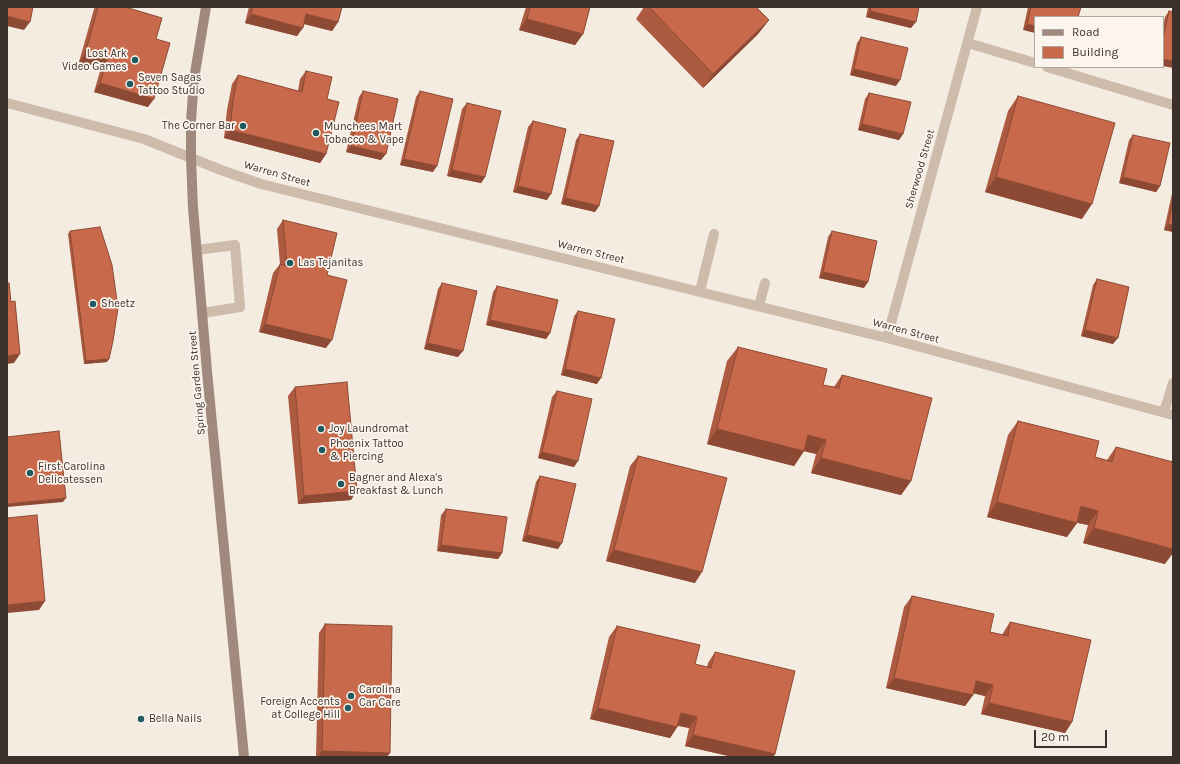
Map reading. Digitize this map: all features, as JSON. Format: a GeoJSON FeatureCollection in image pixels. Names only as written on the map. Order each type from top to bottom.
{"type":"FeatureCollection","features":[{"type":"Feature","properties":{"kind":"main road","name":"Spring Garden Street"},"geometry":{"type":"LineString","coordinates":[[206,7],[194,79],[191,121],[191,158],[197,250],[225,567],[244,757]]}},
{"type":"Feature","properties":{"kind":"street","name":"Sherwood Street"},"geometry":{"type":"LineString","coordinates":[[887,338],[977,7]]}},
{"type":"Feature","properties":{"kind":"street"},"geometry":{"type":"LineString","coordinates":[[968,43],[1034,63]]}},
{"type":"Feature","properties":{"kind":"street"},"geometry":{"type":"LineString","coordinates":[[1050,68],[1173,105]]}},
{"type":"Feature","properties":{"kind":"street","name":"Warren Street"},"geometry":{"type":"LineString","coordinates":[[7,103],[144,139],[262,184],[887,338],[1168,414]]}},
{"type":"Feature","properties":{"kind":"street"},"geometry":{"type":"LineString","coordinates":[[700,292],[714,234]]}},
{"type":"Feature","properties":{"kind":"street"},"geometry":{"type":"LineString","coordinates":[[197,250],[235,246],[240,307],[203,313]]}},
{"type":"Feature","properties":{"kind":"street"},"geometry":{"type":"LineString","coordinates":[[759,306],[765,283]]}},
{"type":"Feature","properties":{"kind":"street"},"geometry":{"type":"LineString","coordinates":[[1168,414],[1173,383]]}},
{"type":"Feature","properties":{"kind":"building"},"geometry":{"type":"Polygon","coordinates":[[[7,7],[33,7],[30,22],[7,16],[7,7]]]}},
{"type":"Feature","properties":{"kind":"building"},"geometry":{"type":"Polygon","coordinates":[[[98,7],[125,7],[162,18],[156,39],[170,43],[154,99],[100,83],[107,60],[85,54],[98,7]]]}},
{"type":"Feature","properties":{"kind":"building"},"geometry":{"type":"Polygon","coordinates":[[[253,7],[342,7],[338,22],[306,14],[303,28],[251,14],[253,7]]]}},
{"type":"Feature","properties":{"kind":"building"},"geometry":{"type":"Polygon","coordinates":[[[530,7],[590,7],[583,34],[527,19],[530,7]]]}},
{"type":"Feature","properties":{"kind":"building"},"geometry":{"type":"Polygon","coordinates":[[[649,7],[756,7],[769,20],[713,74],[649,7]]]}},
{"type":"Feature","properties":{"kind":"building"},"geometry":{"type":"Polygon","coordinates":[[[871,7],[919,7],[916,22],[870,11],[871,7]]]}},
{"type":"Feature","properties":{"kind":"building"},"geometry":{"type":"Polygon","coordinates":[[[1031,7],[1081,7],[1078,16],[1034,16],[1034,26],[1027,24],[1031,7]]]}},
{"type":"Feature","properties":{"kind":"building"},"geometry":{"type":"Polygon","coordinates":[[[1169,11],[1173,12],[1173,61],[1164,59],[1164,34],[1169,11]]]}},
{"type":"Feature","properties":{"kind":"building"},"geometry":{"type":"Polygon","coordinates":[[[861,37],[908,48],[900,80],[854,69],[861,37]]]}},
{"type":"Feature","properties":{"kind":"building"},"geometry":{"type":"Polygon","coordinates":[[[306,71],[332,77],[327,99],[339,102],[326,154],[230,130],[233,101],[238,75],[302,92],[306,71]]]}},
{"type":"Feature","properties":{"kind":"building"},"geometry":{"type":"Polygon","coordinates":[[[363,91],[398,99],[386,154],[351,146],[363,91]]]}},
{"type":"Feature","properties":{"kind":"building"},"geometry":{"type":"Polygon","coordinates":[[[420,91],[453,99],[437,166],[404,159],[420,91]]]}},
{"type":"Feature","properties":{"kind":"building"},"geometry":{"type":"Polygon","coordinates":[[[869,93],[911,102],[903,134],[862,124],[869,93]]]}},
{"type":"Feature","properties":{"kind":"building"},"geometry":{"type":"Polygon","coordinates":[[[1018,96],[1115,123],[1092,204],[996,177],[1018,96]]]}},
{"type":"Feature","properties":{"kind":"building"},"geometry":{"type":"Polygon","coordinates":[[[467,103],[501,111],[485,177],[452,170],[467,103]]]}},
{"type":"Feature","properties":{"kind":"building"},"geometry":{"type":"Polygon","coordinates":[[[533,121],[566,129],[551,194],[518,186],[533,121]]]}},
{"type":"Feature","properties":{"kind":"building"},"geometry":{"type":"Polygon","coordinates":[[[580,134],[614,141],[599,206],[565,198],[580,134]]]}},
{"type":"Feature","properties":{"kind":"building"},"geometry":{"type":"Polygon","coordinates":[[[1133,135],[1170,143],[1160,186],[1123,177],[1133,135]]]}},
{"type":"Feature","properties":{"kind":"building"},"geometry":{"type":"Polygon","coordinates":[[[1173,201],[1173,225],[1168,224],[1173,201]]]}},
{"type":"Feature","properties":{"kind":"building"},"geometry":{"type":"Polygon","coordinates":[[[283,220],[337,233],[327,275],[347,280],[332,340],[265,324],[280,264],[287,266],[283,220]]]}},
{"type":"Feature","properties":{"kind":"building"},"geometry":{"type":"Polygon","coordinates":[[[100,227],[112,265],[118,308],[109,359],[86,361],[70,231],[100,227]]]}},
{"type":"Feature","properties":{"kind":"building"},"geometry":{"type":"Polygon","coordinates":[[[832,231],[877,241],[868,282],[823,272],[832,231]]]}},
{"type":"Feature","properties":{"kind":"building"},"geometry":{"type":"Polygon","coordinates":[[[1097,279],[1129,287],[1118,338],[1085,330],[1097,279]]]}},
{"type":"Feature","properties":{"kind":"building"},"geometry":{"type":"Polygon","coordinates":[[[9,283],[11,302],[15,301],[20,354],[7,356],[7,284],[9,283]]]}},
{"type":"Feature","properties":{"kind":"building"},"geometry":{"type":"Polygon","coordinates":[[[442,283],[477,291],[463,351],[428,343],[442,283]]]}},
{"type":"Feature","properties":{"kind":"building"},"geometry":{"type":"Polygon","coordinates":[[[497,286],[558,300],[550,333],[490,320],[497,286]]]}},
{"type":"Feature","properties":{"kind":"building"},"geometry":{"type":"Polygon","coordinates":[[[578,311],[615,319],[601,378],[565,369],[578,311]]]}},
{"type":"Feature","properties":{"kind":"building"},"geometry":{"type":"Polygon","coordinates":[[[738,347],[827,369],[823,385],[839,388],[842,375],[932,398],[911,481],[821,458],[826,440],[808,435],[804,451],[717,429],[738,347]]]}},
{"type":"Feature","properties":{"kind":"building"},"geometry":{"type":"Polygon","coordinates":[[[347,382],[357,491],[304,496],[295,387],[347,382]]]}},
{"type":"Feature","properties":{"kind":"building"},"geometry":{"type":"Polygon","coordinates":[[[557,391],[592,399],[578,461],[542,452],[557,391]]]}},
{"type":"Feature","properties":{"kind":"building"},"geometry":{"type":"Polygon","coordinates":[[[1018,421],[1099,441],[1095,457],[1112,462],[1116,447],[1173,462],[1173,549],[1094,528],[1098,511],[1081,506],[1077,523],[997,502],[1018,421]]]}},
{"type":"Feature","properties":{"kind":"building"},"geometry":{"type":"Polygon","coordinates":[[[59,431],[66,498],[7,504],[7,437],[59,431]]]}},
{"type":"Feature","properties":{"kind":"building"},"geometry":{"type":"Polygon","coordinates":[[[638,456],[727,478],[702,572],[614,550],[638,456]]]}},
{"type":"Feature","properties":{"kind":"building"},"geometry":{"type":"Polygon","coordinates":[[[540,476],[576,484],[562,543],[527,535],[540,476]]]}},
{"type":"Feature","properties":{"kind":"building"},"geometry":{"type":"Polygon","coordinates":[[[446,509],[507,517],[502,553],[441,545],[446,509]]]}},
{"type":"Feature","properties":{"kind":"building"},"geometry":{"type":"Polygon","coordinates":[[[37,515],[45,601],[7,605],[7,518],[37,515]]]}},
{"type":"Feature","properties":{"kind":"building"},"geometry":{"type":"Polygon","coordinates":[[[912,596],[994,614],[990,632],[1008,636],[1010,622],[1091,640],[1072,722],[989,703],[993,685],[976,681],[973,695],[894,678],[912,596]]]}},
{"type":"Feature","properties":{"kind":"building","name":"Carolina Car Care"},"geometry":{"type":"Polygon","coordinates":[[[325,624],[392,626],[390,753],[322,751],[325,624]]]}},
{"type":"Feature","properties":{"kind":"building"},"geometry":{"type":"Polygon","coordinates":[[[617,626],[700,645],[695,664],[711,668],[715,652],[795,671],[775,754],[693,735],[697,717],[681,713],[677,727],[598,708],[617,626]]]}},
{"type":"Feature","properties":{"kind":"place","name":"Lost Ark Video Games"},"geometry":{"type":"Point","coordinates":[135,60]}},
{"type":"Feature","properties":{"kind":"place","name":"Seven Sagas Tattoo Studio"},"geometry":{"type":"Point","coordinates":[130,84]}},
{"type":"Feature","properties":{"kind":"place","name":"The Corner Bar"},"geometry":{"type":"Point","coordinates":[243,126]}},
{"type":"Feature","properties":{"kind":"place","name":"Munchees Mart Tobacco & Vape"},"geometry":{"type":"Point","coordinates":[316,133]}},
{"type":"Feature","properties":{"kind":"place","name":"Las Tejanitas"},"geometry":{"type":"Point","coordinates":[290,263]}},
{"type":"Feature","properties":{"kind":"place","name":"Sheetz"},"geometry":{"type":"Point","coordinates":[93,304]}},
{"type":"Feature","properties":{"kind":"place","name":"Joy Laundromat"},"geometry":{"type":"Point","coordinates":[321,429]}},
{"type":"Feature","properties":{"kind":"place","name":"Phoenix Tattoo & Piercing"},"geometry":{"type":"Point","coordinates":[322,450]}},
{"type":"Feature","properties":{"kind":"place","name":"First Carolina Delicatessen"},"geometry":{"type":"Point","coordinates":[30,473]}},
{"type":"Feature","properties":{"kind":"place","name":"Bagner and Alexa's Breakfast & Lunch"},"geometry":{"type":"Point","coordinates":[341,484]}},
{"type":"Feature","properties":{"kind":"place","name":"Carolina Car Care"},"geometry":{"type":"Point","coordinates":[351,696]}},
{"type":"Feature","properties":{"kind":"place","name":"Foreign Accents at College Hill"},"geometry":{"type":"Point","coordinates":[348,708]}},
{"type":"Feature","properties":{"kind":"place","name":"Bella Nails"},"geometry":{"type":"Point","coordinates":[141,719]}}]}
